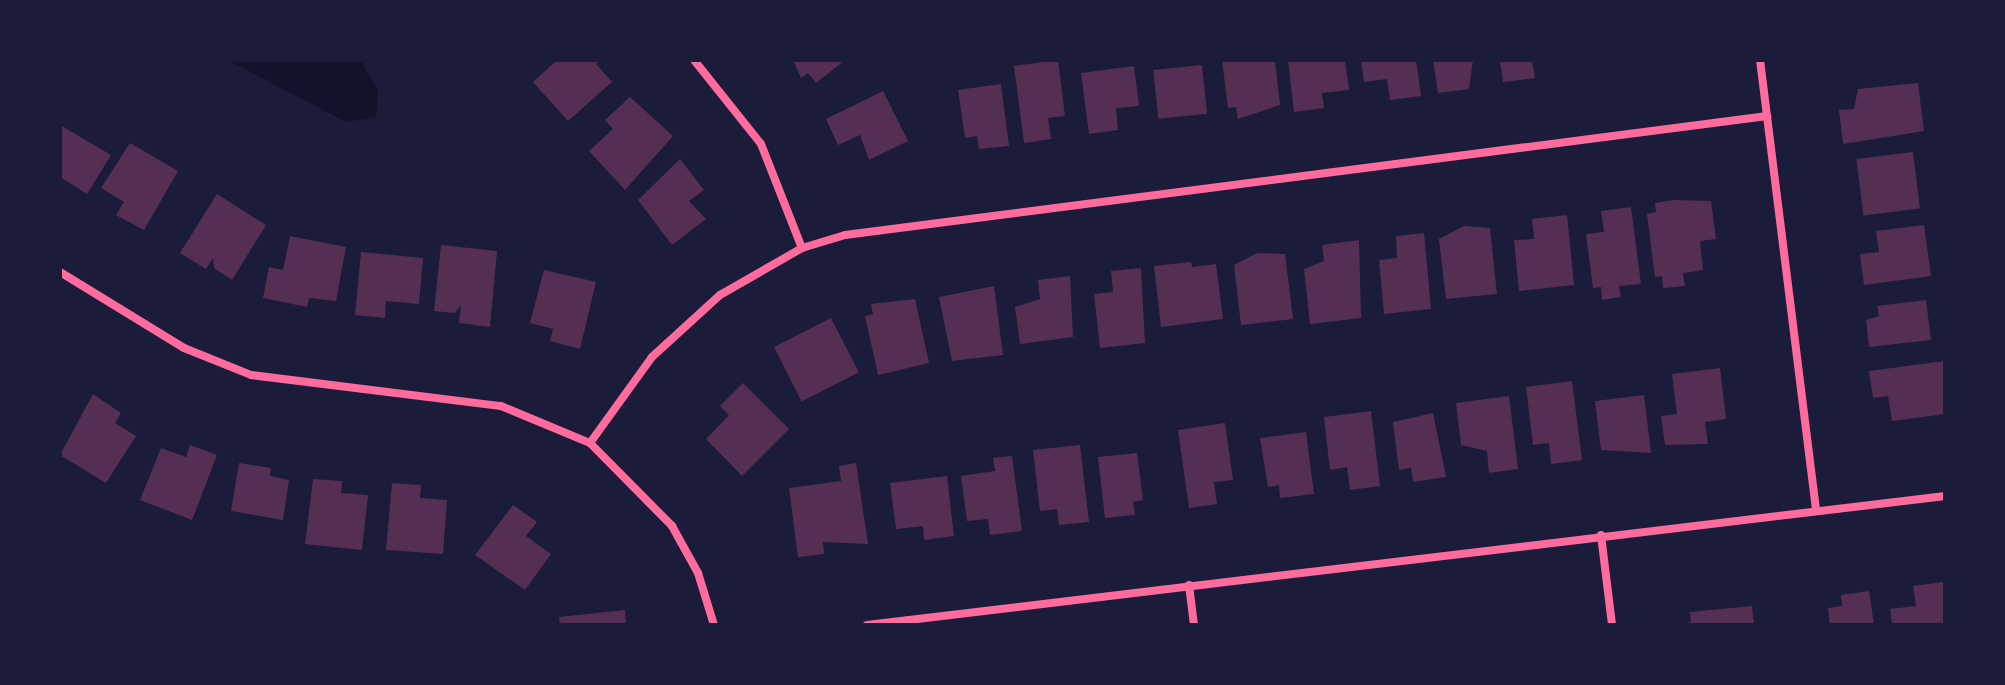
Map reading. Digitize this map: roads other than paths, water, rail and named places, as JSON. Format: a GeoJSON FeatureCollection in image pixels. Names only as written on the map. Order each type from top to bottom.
{"type":"FeatureCollection","features":[{"type":"Feature","properties":{"kind":"street"},"geometry":{"type":"LineString","coordinates":[[694,60],[761,144],[802,248]]}},
{"type":"Feature","properties":{"kind":"street"},"geometry":{"type":"LineString","coordinates":[[1760,60],[1816,508]]}},
{"type":"Feature","properties":{"kind":"street"},"geometry":{"type":"LineString","coordinates":[[590,443],[687,322],[802,248],[897,223],[1767,116]]}},
{"type":"Feature","properties":{"kind":"street"},"geometry":{"type":"LineString","coordinates":[[60,272],[184,348],[251,375],[501,406],[590,443],[672,526],[698,573],[714,625]]}},
{"type":"Feature","properties":{"kind":"street"},"geometry":{"type":"LineString","coordinates":[[867,625],[1816,508],[1945,496]]}},
{"type":"Feature","properties":{"kind":"street"},"geometry":{"type":"LineString","coordinates":[[1601,535],[1612,625]]}},
{"type":"Feature","properties":{"kind":"street"},"geometry":{"type":"LineString","coordinates":[[1189,585],[1194,625]]}}]}
